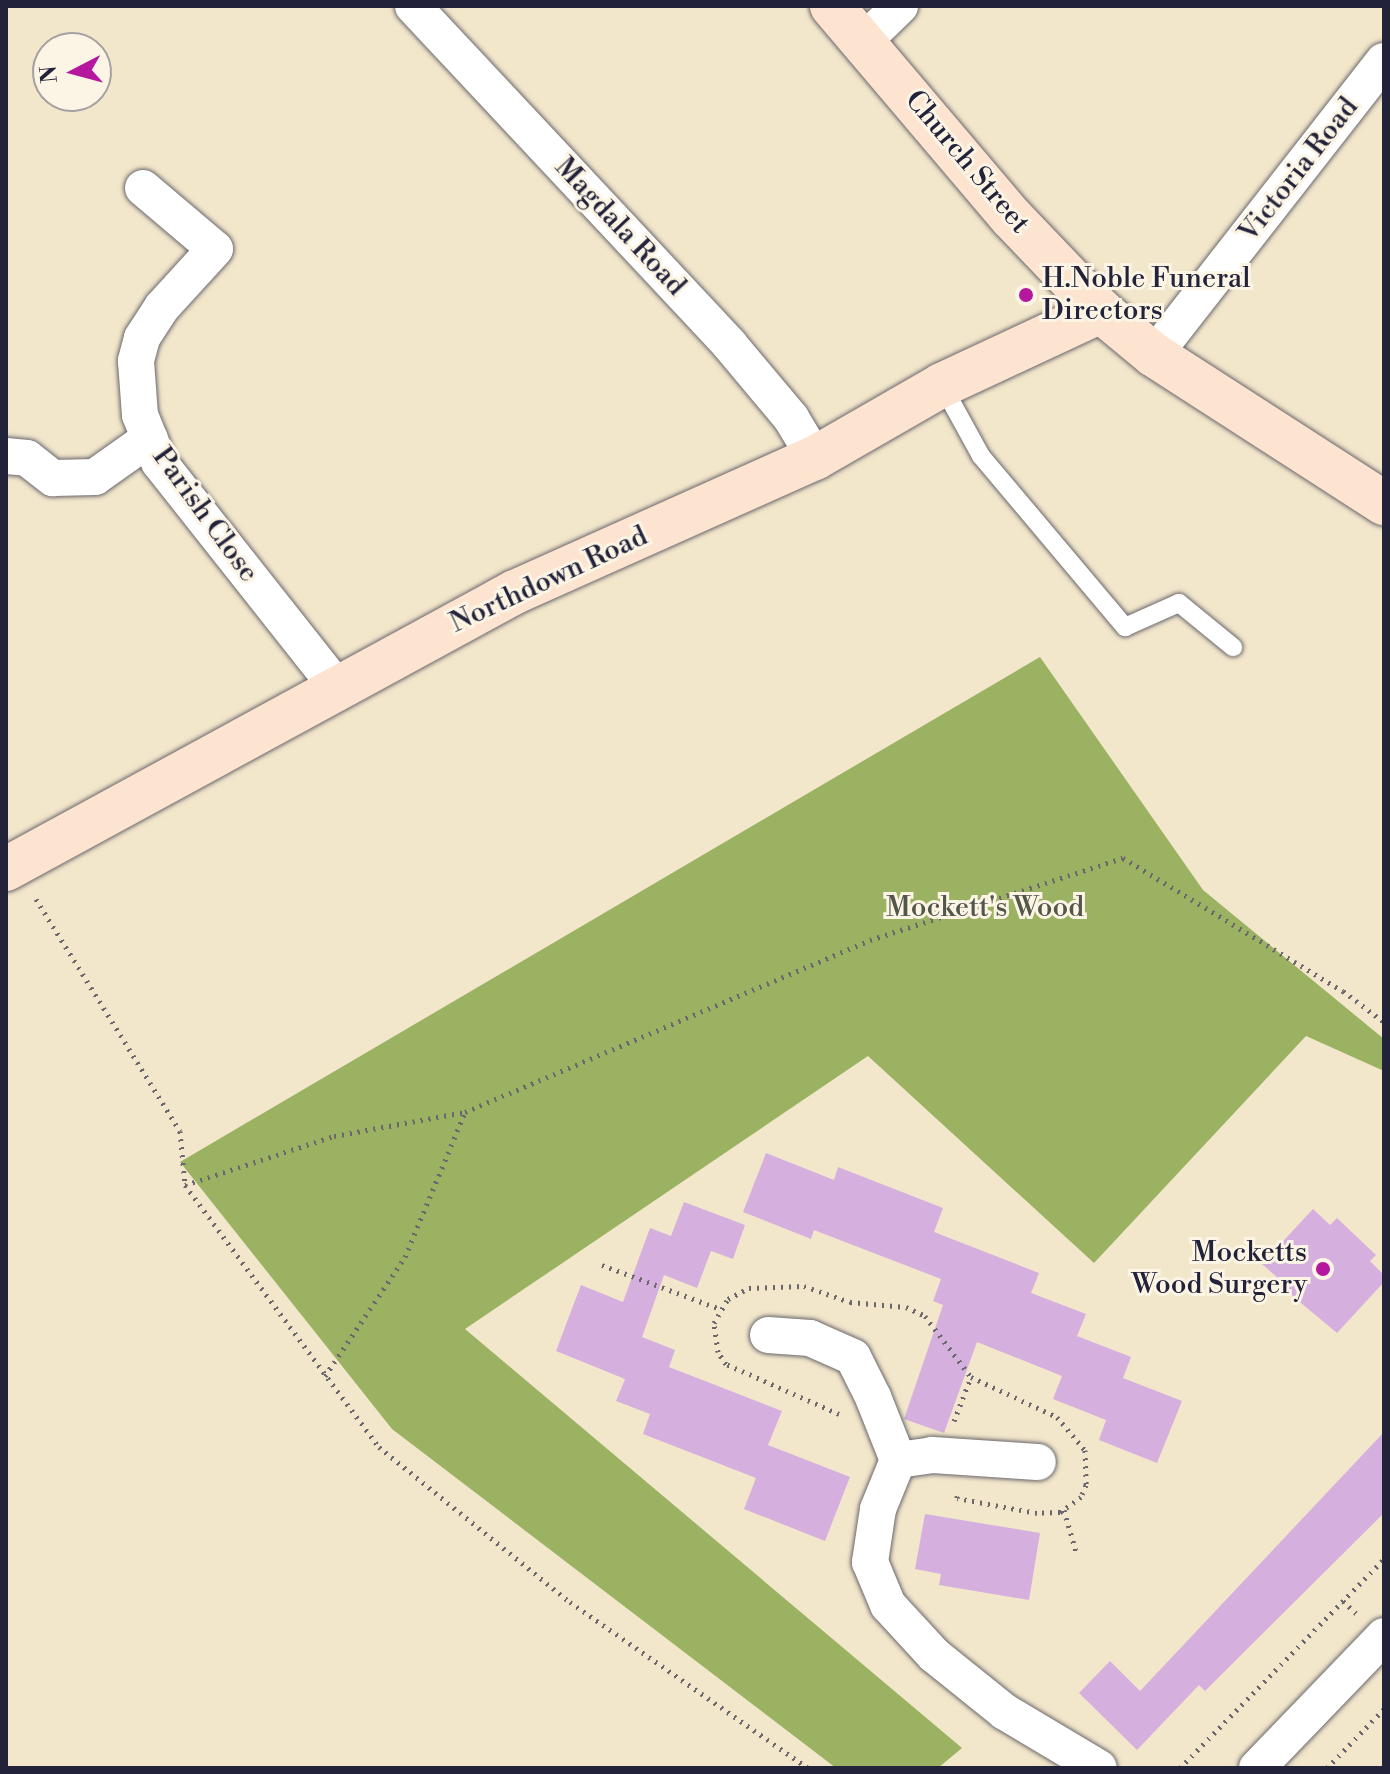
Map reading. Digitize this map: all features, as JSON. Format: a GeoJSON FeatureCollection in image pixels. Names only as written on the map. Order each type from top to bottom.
{"type":"FeatureCollection","features":[{"type":"Feature","properties":{"kind":"street","name":"Magdala Road"},"geometry":{"type":"LineString","coordinates":[[413,6],[729,344],[791,418],[815,458]]}},
{"type":"Feature","properties":{"kind":"street","name":"Church Street"},"geometry":{"type":"LineString","coordinates":[[832,6],[865,40],[1012,218],[1101,311],[1154,355],[1384,503]]}},
{"type":"Feature","properties":{"kind":"street"},"geometry":{"type":"LineString","coordinates":[[865,40],[900,6]]}},
{"type":"Feature","properties":{"kind":"street","name":"Victoria Road"},"geometry":{"type":"LineString","coordinates":[[1154,355],[1384,61]]}},
{"type":"Feature","properties":{"kind":"street","name":"Parish Close"},"geometry":{"type":"LineString","coordinates":[[143,188],[215,249],[162,307],[142,338],[137,375],[140,415],[168,473],[337,687]]}},
{"type":"Feature","properties":{"kind":"street","name":"Northdown Road"},"geometry":{"type":"LineString","coordinates":[[10,867],[515,592],[815,458],[942,385],[1101,311]]}},
{"type":"Feature","properties":{"kind":"street"},"geometry":{"type":"LineString","coordinates":[[6,456],[27,458],[53,478],[95,477],[150,438]]}},
{"type":"Feature","properties":{"kind":"street"},"geometry":{"type":"LineString","coordinates":[[768,1335],[810,1338],[853,1357],[893,1448],[878,1509],[870,1562],[888,1605],[934,1655],[1005,1712],[1099,1768]]}},
{"type":"Feature","properties":{"kind":"street"},"geometry":{"type":"LineString","coordinates":[[893,1448],[932,1455],[1038,1462]]}},
{"type":"Feature","properties":{"kind":"street"},"geometry":{"type":"LineString","coordinates":[[1257,1768],[1384,1636]]}},
{"type":"Feature","properties":{"kind":"lane"},"geometry":{"type":"LineString","coordinates":[[942,385],[981,456],[1125,627],[1179,603],[1233,647]]}},
{"type":"Feature","properties":{"kind":"path"},"geometry":{"type":"LineString","coordinates":[[185,1185],[334,1136],[465,1112],[870,940],[1123,858],[1343,991],[1384,1022]]}},
{"type":"Feature","properties":{"kind":"path"},"geometry":{"type":"LineString","coordinates":[[10,867],[180,1131],[185,1185],[379,1447],[570,1602],[808,1768]]}},
{"type":"Feature","properties":{"kind":"path"},"geometry":{"type":"LineString","coordinates":[[325,1376],[405,1257],[465,1112]]}},
{"type":"Feature","properties":{"kind":"path"},"geometry":{"type":"LineString","coordinates":[[602,1265],[720,1309]]}},
{"type":"Feature","properties":{"kind":"path"},"geometry":{"type":"LineString","coordinates":[[893,1448],[726,1364],[714,1338],[720,1309],[749,1288],[804,1286],[850,1302],[906,1307],[925,1316],[971,1377]]}},
{"type":"Feature","properties":{"kind":"path"},"geometry":{"type":"LineString","coordinates":[[1064,1510],[1077,1555]]}},
{"type":"Feature","properties":{"kind":"path"},"geometry":{"type":"LineString","coordinates":[[1180,1768],[1384,1559]]}},
{"type":"Feature","properties":{"kind":"path"},"geometry":{"type":"LineString","coordinates":[[1327,1768],[1384,1709]]}},
{"type":"Feature","properties":{"kind":"green space","name":"Mockett's Wood"},"geometry":{"type":"Polygon","coordinates":[[[1040,657],[1203,890],[1384,1039],[1384,1071],[1306,1036],[1094,1263],[868,1056],[465,1329],[962,1748],[938,1768],[836,1768],[392,1429],[180,1162],[1040,657]]]}},
{"type":"Feature","properties":{"kind":"building"},"geometry":{"type":"Polygon","coordinates":[[[766,1153],[834,1180],[838,1167],[943,1208],[934,1232],[1039,1273],[1031,1293],[1086,1314],[1077,1336],[1131,1357],[1123,1378],[1182,1401],[1157,1463],[1099,1440],[1106,1420],[1053,1399],[1062,1376],[977,1342],[944,1433],[904,1419],[943,1305],[933,1301],[941,1279],[814,1230],[811,1239],[743,1212],[766,1153]]]}},
{"type":"Feature","properties":{"kind":"building"},"geometry":{"type":"Polygon","coordinates":[[[684,1202],[745,1225],[733,1259],[711,1251],[697,1288],[664,1275],[642,1337],[675,1350],[669,1367],[782,1411],[768,1445],[850,1477],[825,1541],[744,1509],[756,1478],[643,1434],[650,1414],[616,1401],[625,1379],[556,1351],[581,1285],[623,1302],[650,1228],[671,1236],[684,1202]]]}},
{"type":"Feature","properties":{"kind":"building","name":"Mocketts Wood Surgery"},"geometry":{"type":"Polygon","coordinates":[[[1313,1209],[1330,1225],[1337,1218],[1376,1255],[1370,1261],[1384,1275],[1384,1282],[1337,1333],[1277,1283],[1280,1280],[1262,1264],[1313,1209]]]}},
{"type":"Feature","properties":{"kind":"building"},"geometry":{"type":"Polygon","coordinates":[[[1384,1432],[1384,1513],[1205,1691],[1199,1685],[1137,1750],[1079,1693],[1110,1661],[1140,1691],[1384,1432]]]}},
{"type":"Feature","properties":{"kind":"building"},"geometry":{"type":"Polygon","coordinates":[[[925,1514],[1040,1533],[1029,1600],[939,1585],[941,1574],[915,1569],[925,1514]]]}},
{"type":"Feature","properties":{"kind":"place","name":"H.Noble Funeral Directors"},"geometry":{"type":"Point","coordinates":[1026,295]}},
{"type":"Feature","properties":{"kind":"place","name":"Mocketts Wood Surgery"},"geometry":{"type":"Point","coordinates":[1323,1269]}}]}
